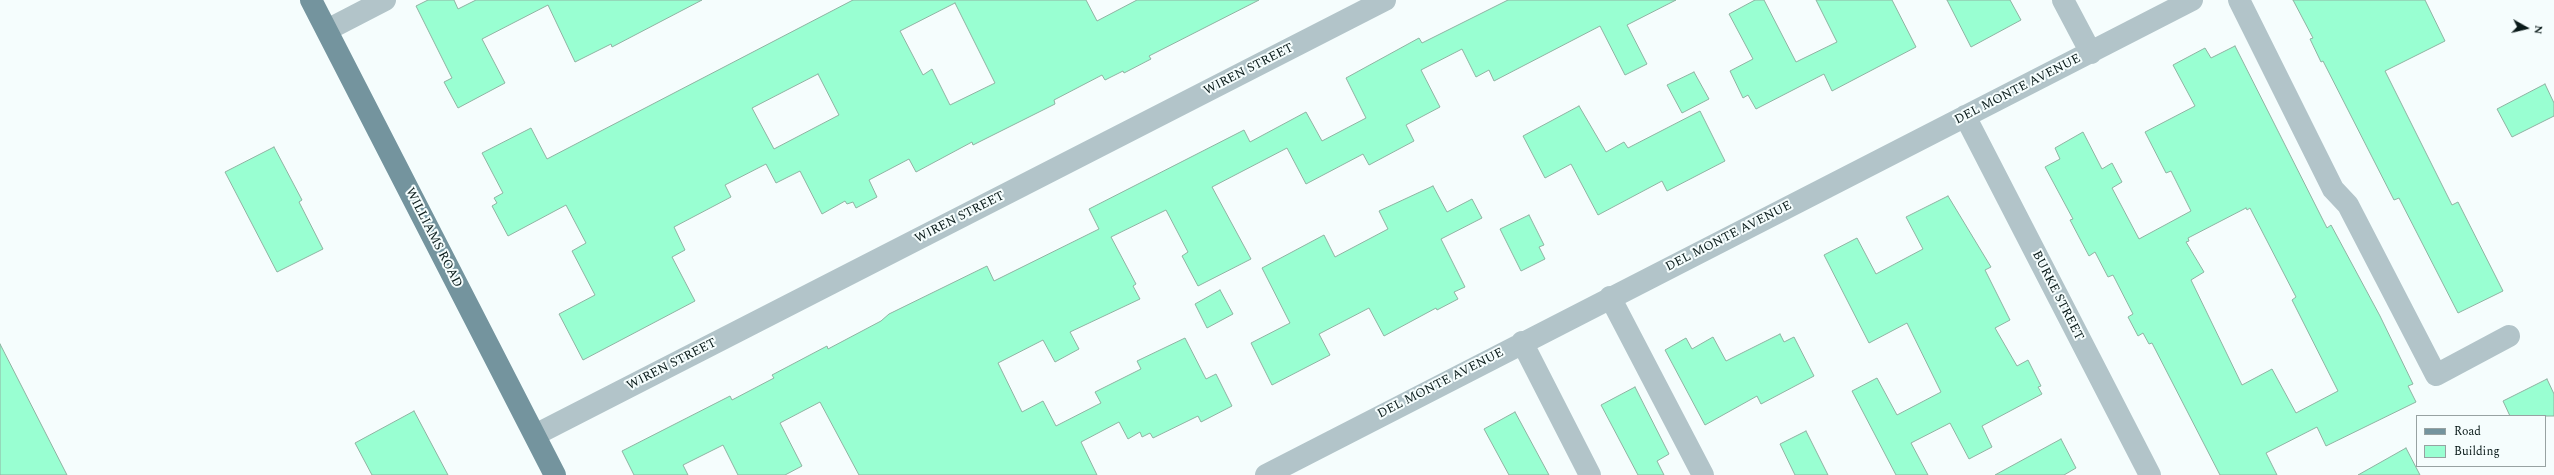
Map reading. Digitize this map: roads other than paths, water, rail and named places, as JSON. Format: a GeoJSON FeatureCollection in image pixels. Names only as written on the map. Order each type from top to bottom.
{"type":"FeatureCollection","features":[{"type":"Feature","properties":{"kind":"main road","name":"WILLIAMS ROAD"},"geometry":{"type":"LineString","coordinates":[[311,0],[536,435],[555,475]]}},
{"type":"Feature","properties":{"kind":"street"},"geometry":{"type":"LineString","coordinates":[[327,30],[385,0]]}},
{"type":"Feature","properties":{"kind":"street","name":"WIREN STREET"},"geometry":{"type":"LineString","coordinates":[[536,435],[1385,0]]}},
{"type":"Feature","properties":{"kind":"street"},"geometry":{"type":"LineString","coordinates":[[2063,0],[2090,53]]}},
{"type":"Feature","properties":{"kind":"street","name":"DEL MONTE AVENUE"},"geometry":{"type":"LineString","coordinates":[[1266,475],[1522,342],[2192,0]]}},
{"type":"Feature","properties":{"kind":"street"},"geometry":{"type":"LineString","coordinates":[[2239,0],[2333,190],[2348,205],[2436,375],[2509,336]]}},
{"type":"Feature","properties":{"kind":"street","name":"BURKE STREET"},"geometry":{"type":"LineString","coordinates":[[1965,116],[2150,475]]}},
{"type":"Feature","properties":{"kind":"street"},"geometry":{"type":"LineString","coordinates":[[1610,297],[1703,475]]}},
{"type":"Feature","properties":{"kind":"street"},"geometry":{"type":"LineString","coordinates":[[1522,342],[1590,475]]}}]}
